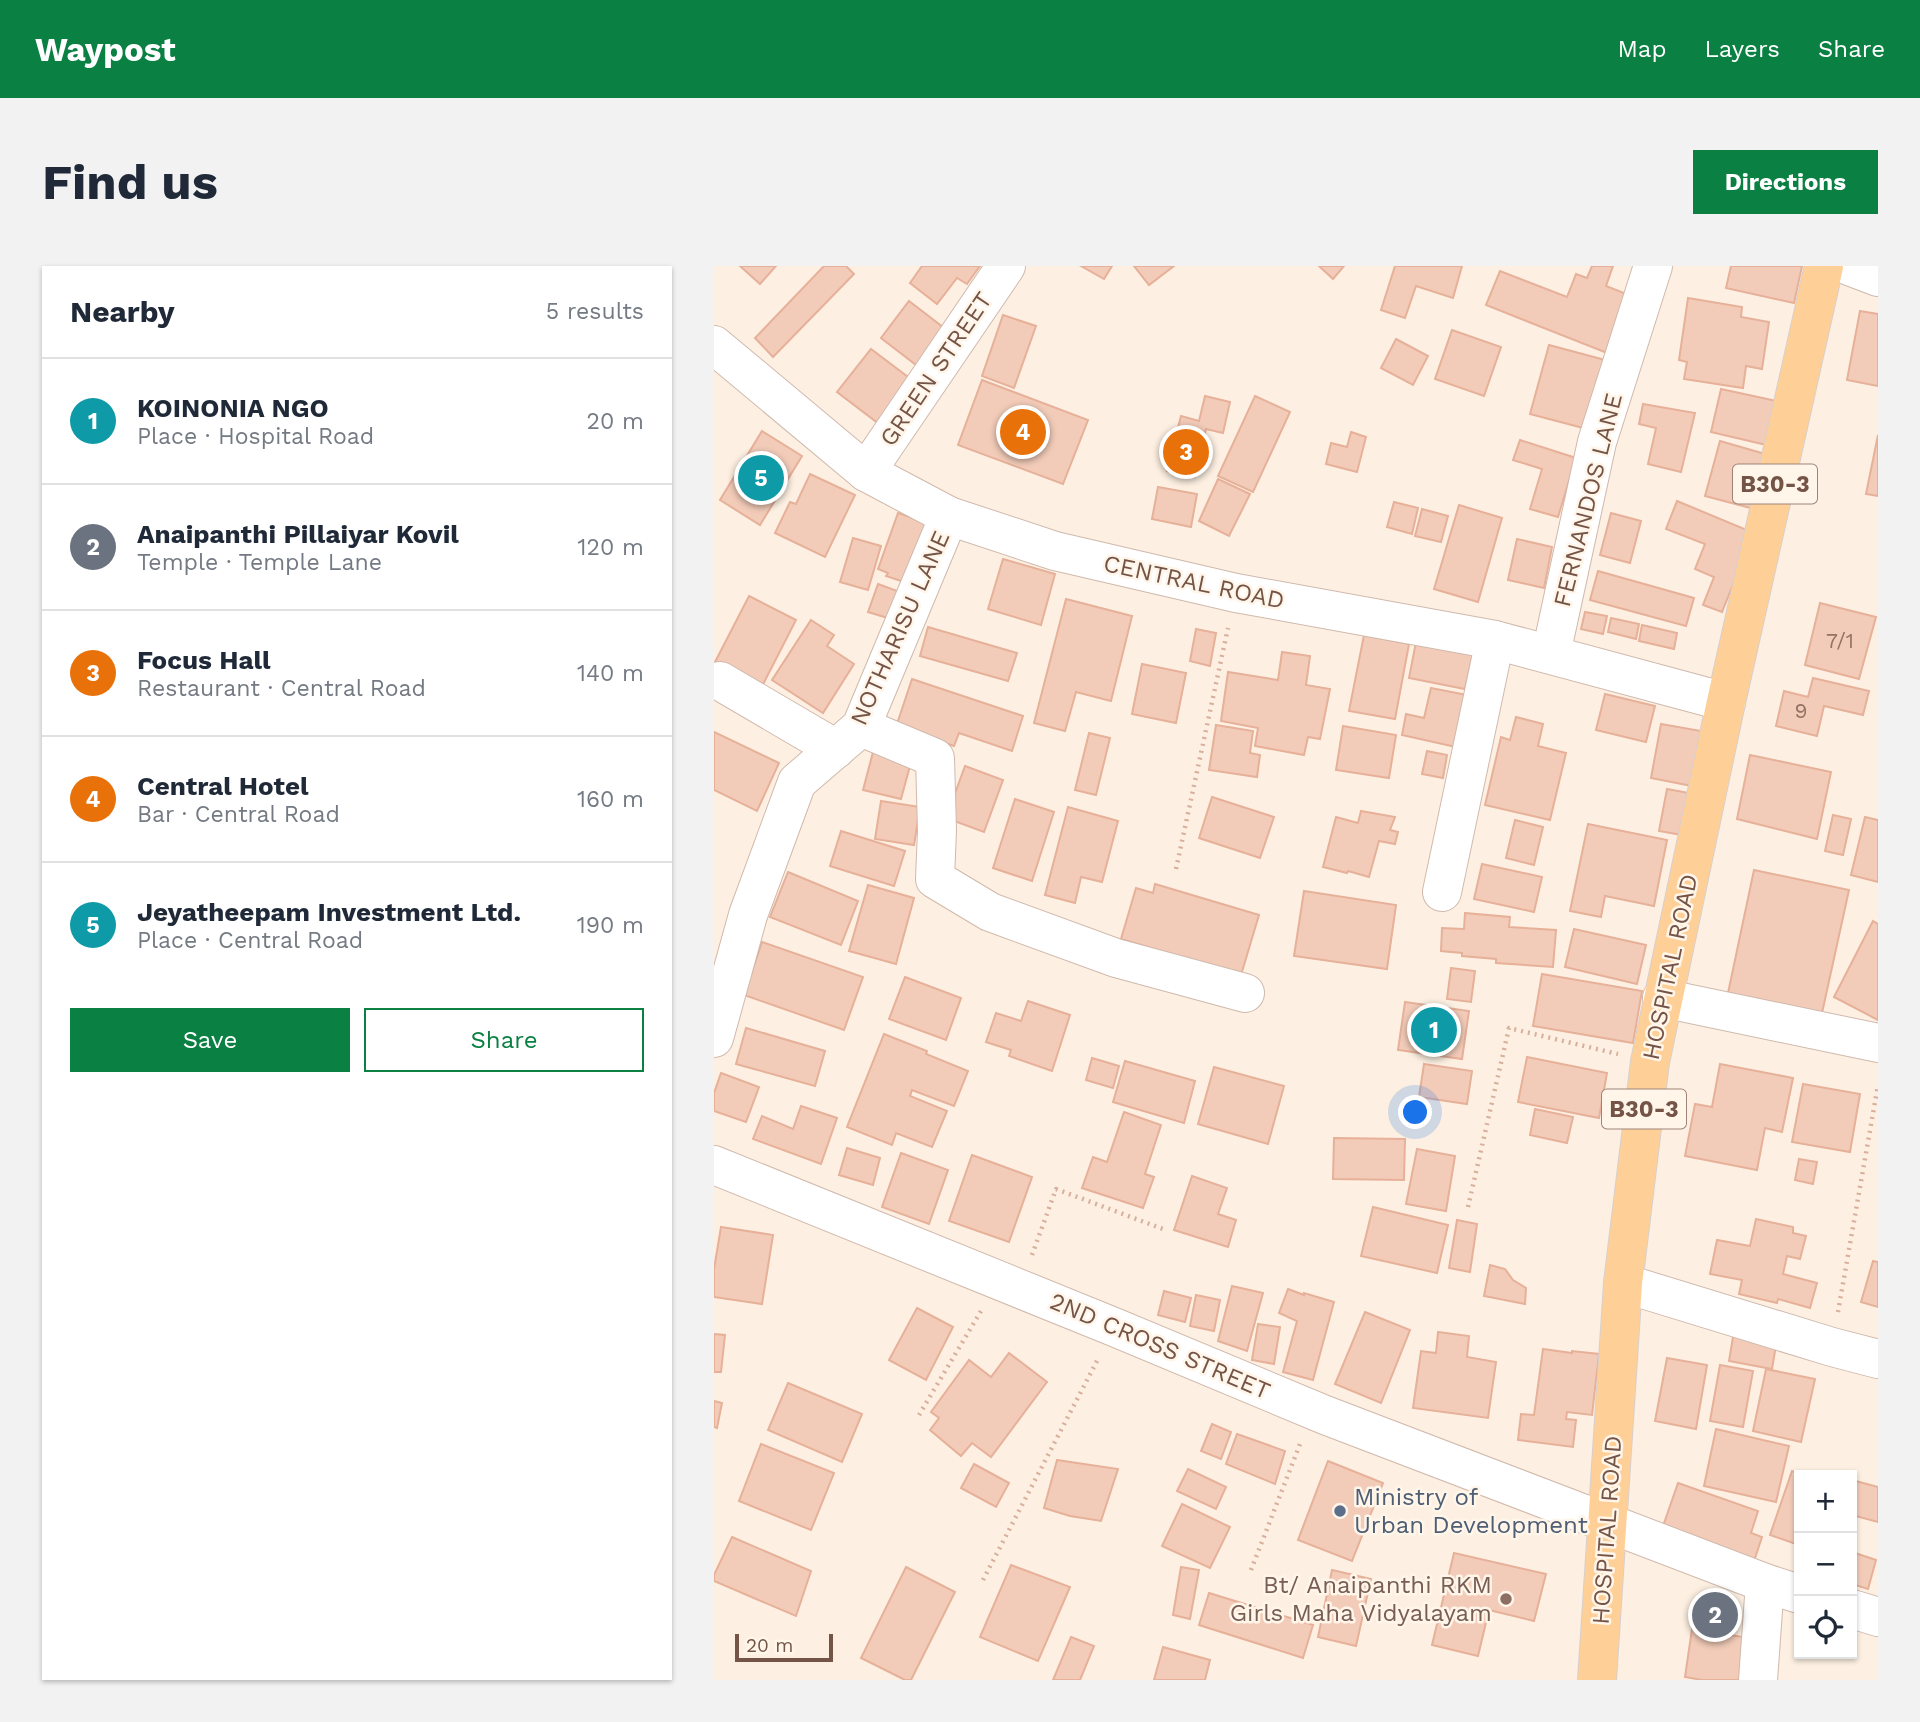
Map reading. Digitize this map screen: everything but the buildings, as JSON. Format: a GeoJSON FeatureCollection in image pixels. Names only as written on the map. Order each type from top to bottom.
{"type":"FeatureCollection","features":[{"type":"Feature","properties":{"kind":"main road","name":"HOSPITAL ROAD"},"geometry":{"type":"LineString","coordinates":[[1597,1680],[1623,1283],[1650,1062],[1726,702],[1824,266]]}},
{"type":"Feature","properties":{"kind":"street","name":"GREEN STREET"},"geometry":{"type":"LineString","coordinates":[[866,472],[1006,266]]}},
{"type":"Feature","properties":{"kind":"street","name":"FERNANDOS LANE"},"geometry":{"type":"LineString","coordinates":[[1551,654],[1597,442],[1653,266]]}},
{"type":"Feature","properties":{"kind":"street"},"geometry":{"type":"LineString","coordinates":[[1849,266],[1878,277]]}},
{"type":"Feature","properties":{"kind":"street","name":"CENTRAL ROAD"},"geometry":{"type":"LineString","coordinates":[[714,345],[866,472],[949,516],[1055,551],[1236,593],[1495,640],[1726,702]]}},
{"type":"Feature","properties":{"kind":"street","name":"NOTHARISU LANE"},"geometry":{"type":"LineString","coordinates":[[714,1038],[748,915],[797,782],[849,738],[949,516]]}},
{"type":"Feature","properties":{"kind":"street"},"geometry":{"type":"LineString","coordinates":[[1442,892],[1495,640]]}},
{"type":"Feature","properties":{"kind":"street"},"geometry":{"type":"LineString","coordinates":[[720,681],[849,738],[935,758],[935,879],[990,912],[1116,958],[1245,992]]}},
{"type":"Feature","properties":{"kind":"street"},"geometry":{"type":"LineString","coordinates":[[1662,998],[1878,1044]]}},
{"type":"Feature","properties":{"kind":"street","name":"2ND CROSS STREET"},"geometry":{"type":"LineString","coordinates":[[714,1165],[1313,1410],[1782,1588]]}},
{"type":"Feature","properties":{"kind":"street"},"geometry":{"type":"LineString","coordinates":[[1623,1283],[1878,1359]]}},
{"type":"Feature","properties":{"kind":"street"},"geometry":{"type":"LineString","coordinates":[[1758,1680],[1782,1588]]}},
{"type":"Feature","properties":{"kind":"street"},"geometry":{"type":"LineString","coordinates":[[1857,1611],[1878,1617]]}},
{"type":"Feature","properties":{"kind":"path"},"geometry":{"type":"LineString","coordinates":[[1176,869],[1236,593]]}},
{"type":"Feature","properties":{"kind":"path"},"geometry":{"type":"LineString","coordinates":[[1468,1207],[1509,1028],[1650,1062]]}},
{"type":"Feature","properties":{"kind":"path"},"geometry":{"type":"LineString","coordinates":[[1832,1347],[1878,1085]]}},
{"type":"Feature","properties":{"kind":"path"},"geometry":{"type":"LineString","coordinates":[[919,1415],[1010,1285],[1056,1189],[1163,1229]]}},
{"type":"Feature","properties":{"kind":"path"},"geometry":{"type":"LineString","coordinates":[[983,1580],[1114,1327]]}},
{"type":"Feature","properties":{"kind":"path"},"geometry":{"type":"LineString","coordinates":[[1251,1570],[1313,1410]]}},
{"type":"Feature","properties":{"kind":"place","name":"Central Hotel"},"geometry":{"type":"Point","coordinates":[1023,432]}},
{"type":"Feature","properties":{"kind":"place","name":"Focus Hall"},"geometry":{"type":"Point","coordinates":[1186,452]}},
{"type":"Feature","properties":{"kind":"place","name":"Jeyatheepam Investment Ltd."},"geometry":{"type":"Point","coordinates":[761,478]}},
{"type":"Feature","properties":{"kind":"place","name":"KOINONIA NGO"},"geometry":{"type":"Point","coordinates":[1434,1030]}},
{"type":"Feature","properties":{"kind":"place","name":"Ministry of Urban Development"},"geometry":{"type":"Point","coordinates":[1340,1511]}},
{"type":"Feature","properties":{"kind":"place","name":"Bt/ Anaipanthi RKM Girls Maha Vidyalayam"},"geometry":{"type":"Point","coordinates":[1506,1599]}},
{"type":"Feature","properties":{"kind":"place","name":"Anaipanthi Pillaiyar Kovil"},"geometry":{"type":"Point","coordinates":[1715,1615]}}]}
